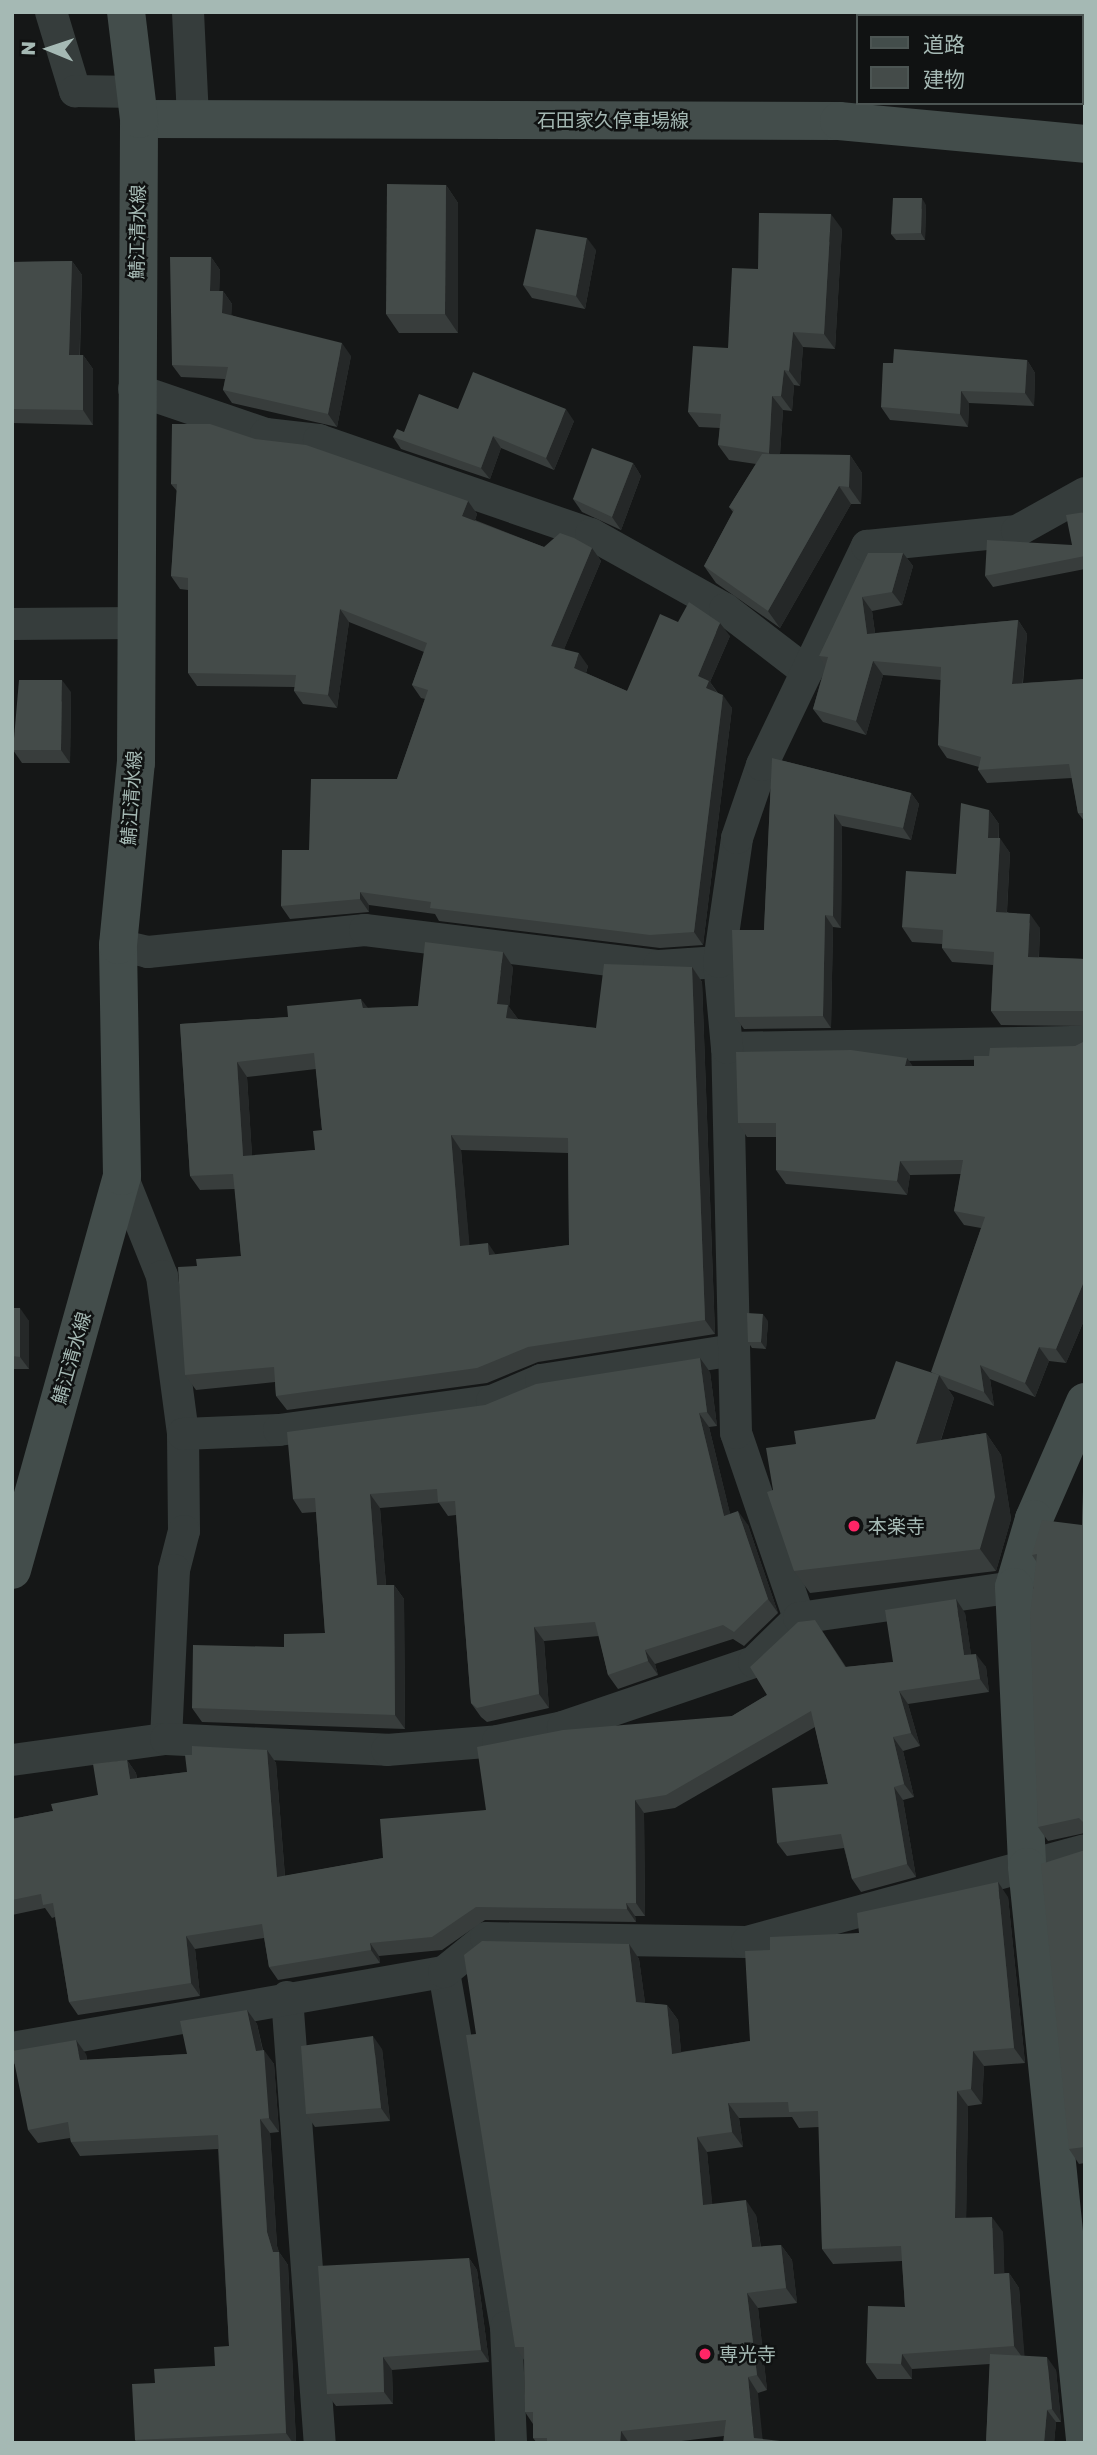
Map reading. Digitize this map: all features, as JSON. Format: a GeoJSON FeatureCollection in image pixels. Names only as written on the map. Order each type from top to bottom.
{"type":"FeatureCollection","features":[{"type":"Feature","properties":{"kind":"main road","name":"鯖江清水線"},"geometry":{"type":"LineString","coordinates":[[12,1570],[122,1176],[118,945],[136,763],[134,389],[138,105],[126,12]]}},
{"type":"Feature","properties":{"kind":"main road","name":"石田家久停車場線"},"geometry":{"type":"LineString","coordinates":[[138,105],[193,119],[839,121],[1085,144]]}},
{"type":"Feature","properties":{"kind":"main road"},"geometry":{"type":"LineString","coordinates":[[1085,1402],[1034,1519],[1014,1587],[1027,1867],[1085,2439]]}},
{"type":"Feature","properties":{"kind":"street"},"geometry":{"type":"LineString","coordinates":[[51,12],[75,91],[138,105]]}},
{"type":"Feature","properties":{"kind":"street"},"geometry":{"type":"LineString","coordinates":[[188,12],[193,119]]}},
{"type":"Feature","properties":{"kind":"street"},"geometry":{"type":"LineString","coordinates":[[134,389],[266,434],[319,440],[591,534],[725,610],[807,672]]}},
{"type":"Feature","properties":{"kind":"street"},"geometry":{"type":"LineString","coordinates":[[799,1618],[736,1433],[727,1048],[719,962],[737,838],[762,765],[867,545],[1017,531],[1085,493]]}},
{"type":"Feature","properties":{"kind":"street"},"geometry":{"type":"LineString","coordinates":[[12,624],[135,623]]}},
{"type":"Feature","properties":{"kind":"street"},"geometry":{"type":"LineString","coordinates":[[118,945],[148,952],[365,930],[659,966],[719,962]]}},
{"type":"Feature","properties":{"kind":"street"},"geometry":{"type":"LineString","coordinates":[[727,1048],[1085,1042]]}},
{"type":"Feature","properties":{"kind":"street"},"geometry":{"type":"LineString","coordinates":[[122,1176],[162,1276],[183,1434],[184,1531],[174,1570],[166,1739]]}},
{"type":"Feature","properties":{"kind":"street"},"geometry":{"type":"LineString","coordinates":[[183,1434],[279,1430],[492,1401],[541,1380],[734,1350]]}},
{"type":"Feature","properties":{"kind":"street"},"geometry":{"type":"LineString","coordinates":[[12,1760],[166,1739],[387,1750],[498,1741],[563,1727],[754,1662],[799,1618],[1014,1587]]}},
{"type":"Feature","properties":{"kind":"street"},"geometry":{"type":"LineString","coordinates":[[12,2048],[287,1997],[444,1972],[486,1938],[747,1942],[1085,1850]]}},
{"type":"Feature","properties":{"kind":"street"},"geometry":{"type":"LineString","coordinates":[[444,1972],[506,2327],[511,2443]]}},
{"type":"Feature","properties":{"kind":"street"},"geometry":{"type":"LineString","coordinates":[[287,1997],[320,2443]]}},
{"type":"Feature","properties":{"kind":"building"},"geometry":{"type":"Polygon","coordinates":[[[924,12],[990,12],[990,14],[924,12]]]}},
{"type":"Feature","properties":{"kind":"building"},"geometry":{"type":"Polygon","coordinates":[[[387,184],[446,185],[445,314],[386,314],[387,184]]]}},
{"type":"Feature","properties":{"kind":"building"},"geometry":{"type":"Polygon","coordinates":[[[893,198],[922,198],[921,233],[891,234],[893,198]]]}},
{"type":"Feature","properties":{"kind":"building"},"geometry":{"type":"Polygon","coordinates":[[[759,213],[831,214],[824,334],[793,332],[789,371],[784,370],[781,396],[772,396],[769,453],[718,445],[721,414],[688,412],[693,346],[728,348],[732,268],[758,269],[759,213]]]}},
{"type":"Feature","properties":{"kind":"building"},"geometry":{"type":"Polygon","coordinates":[[[536,229],[587,238],[576,296],[523,285],[536,229]]]}},
{"type":"Feature","properties":{"kind":"building"},"geometry":{"type":"Polygon","coordinates":[[[170,257],[211,257],[210,291],[223,291],[222,313],[342,343],[328,414],[223,390],[228,367],[172,365],[170,257]]]}},
{"type":"Feature","properties":{"kind":"building"},"geometry":{"type":"Polygon","coordinates":[[[72,261],[69,355],[83,355],[83,410],[12,409],[12,262],[72,261]]]}},
{"type":"Feature","properties":{"kind":"building"},"geometry":{"type":"Polygon","coordinates":[[[894,349],[1027,360],[1025,393],[961,391],[960,414],[881,407],[883,363],[893,363],[894,349]]]}},
{"type":"Feature","properties":{"kind":"building"},"geometry":{"type":"Polygon","coordinates":[[[473,372],[566,409],[546,458],[493,436],[481,468],[393,437],[397,429],[404,432],[419,394],[458,409],[473,372]]]}},
{"type":"Feature","properties":{"kind":"building"},"geometry":{"type":"Polygon","coordinates":[[[172,424],[210,424],[255,439],[306,445],[468,501],[462,516],[544,547],[560,533],[592,548],[551,646],[579,653],[574,668],[627,691],[660,614],[678,622],[689,602],[720,623],[698,676],[709,681],[706,688],[723,695],[694,932],[650,935],[430,908],[431,902],[360,892],[360,899],[281,906],[282,850],[309,850],[311,779],[397,779],[428,690],[412,685],[427,643],[340,609],[328,695],[294,691],[296,675],[188,673],[188,578],[171,576],[177,484],[171,484],[172,424]]]}},
{"type":"Feature","properties":{"kind":"building"},"geometry":{"type":"Polygon","coordinates":[[[592,448],[633,463],[612,517],[573,499],[592,448]]]}},
{"type":"Feature","properties":{"kind":"building"},"geometry":{"type":"Polygon","coordinates":[[[762,454],[850,455],[849,487],[839,486],[768,611],[704,566],[734,510],[729,507],[762,454]]]}},
{"type":"Feature","properties":{"kind":"building"},"geometry":{"type":"Polygon","coordinates":[[[1085,512],[1085,556],[985,576],[987,540],[1072,545],[1066,515],[1085,512]]]}},
{"type":"Feature","properties":{"kind":"building"},"geometry":{"type":"Polygon","coordinates":[[[868,553],[903,553],[892,592],[862,597],[867,634],[1018,620],[1012,684],[1085,679],[1085,813],[1078,813],[1069,764],[978,770],[981,757],[938,745],[941,667],[873,661],[856,721],[813,709],[828,657],[819,656],[868,553]]]}},
{"type":"Feature","properties":{"kind":"building"},"geometry":{"type":"Polygon","coordinates":[[[19,680],[62,680],[61,750],[13,750],[19,680]]]}},
{"type":"Feature","properties":{"kind":"building"},"geometry":{"type":"Polygon","coordinates":[[[772,758],[911,793],[903,828],[834,814],[833,916],[825,915],[823,1016],[735,1017],[732,930],[764,930],[772,758]]]}},
{"type":"Feature","properties":{"kind":"building"},"geometry":{"type":"Polygon","coordinates":[[[961,803],[989,810],[988,838],[1000,838],[996,912],[1030,914],[1028,957],[1085,959],[1085,1013],[991,1011],[994,952],[942,948],[943,930],[902,927],[906,871],[956,874],[961,803]]]}},
{"type":"Feature","properties":{"kind":"building"},"geometry":{"type":"Polygon","coordinates":[[[425,942],[503,952],[497,1004],[508,1005],[506,1018],[596,1028],[604,964],[692,967],[705,1320],[528,1347],[477,1368],[276,1396],[274,1367],[185,1375],[178,1267],[197,1266],[196,1259],[241,1256],[233,1174],[190,1176],[180,1024],[288,1017],[287,1006],[361,999],[363,1008],[418,1006],[425,942]],[[314,1053],[237,1062],[243,1156],[315,1150],[313,1131],[322,1130],[314,1053]],[[451,1135],[460,1246],[488,1243],[489,1255],[569,1245],[568,1138],[451,1135]]]}},
{"type":"Feature","properties":{"kind":"building"},"geometry":{"type":"Polygon","coordinates":[[[1085,1041],[1085,1279],[1056,1349],[1039,1347],[1025,1383],[980,1365],[984,1392],[931,1372],[985,1217],[954,1211],[963,1160],[900,1161],[897,1181],[776,1170],[776,1123],[738,1123],[736,1052],[851,1050],[907,1058],[905,1066],[974,1066],[974,1056],[989,1056],[990,1048],[1075,1046],[1085,1041]]]}},
{"type":"Feature","properties":{"kind":"building"},"geometry":{"type":"Polygon","coordinates":[[[12,1308],[20,1308],[20,1357],[12,1356],[12,1308]]]}},
{"type":"Feature","properties":{"kind":"building"},"geometry":{"type":"Polygon","coordinates":[[[747,1313],[763,1314],[761,1342],[748,1342],[747,1313]]]}},
{"type":"Feature","properties":{"kind":"building"},"geometry":{"type":"Polygon","coordinates":[[[700,1358],[707,1412],[699,1413],[724,1516],[738,1511],[768,1599],[734,1632],[723,1625],[645,1650],[648,1661],[608,1675],[595,1622],[534,1627],[539,1694],[477,1708],[471,1703],[455,1501],[438,1502],[437,1489],[370,1494],[377,1585],[394,1585],[395,1715],[192,1708],[193,1645],[284,1647],[284,1634],[325,1633],[315,1498],[293,1499],[287,1432],[485,1405],[536,1384],[700,1358]]]}},
{"type":"Feature","properties":{"kind":"building"},"geometry":{"type":"Polygon","coordinates":[[[896,1361],[939,1375],[916,1444],[986,1433],[995,1497],[980,1549],[794,1571],[767,1492],[773,1490],[766,1448],[796,1444],[794,1431],[875,1419],[896,1361]]]}},
{"type":"Feature","properties":{"kind":"building"},"geometry":{"type":"Polygon","coordinates":[[[1084,1456],[1085,1824],[1079,1818],[1038,1827],[1030,1616],[1037,1554],[1032,1555],[1042,1520],[1082,1525],[1084,1456]]]}},
{"type":"Feature","properties":{"kind":"building"},"geometry":{"type":"Polygon","coordinates":[[[956,1599],[964,1655],[976,1654],[980,1679],[899,1691],[911,1733],[893,1737],[904,1784],[894,1787],[907,1864],[852,1879],[841,1834],[777,1843],[772,1788],[828,1784],[811,1711],[666,1795],[635,1800],[636,1903],[626,1903],[627,1909],[476,1907],[432,1937],[370,1943],[371,1950],[269,1967],[262,1924],[186,1936],[191,1983],[69,2002],[53,1903],[43,1905],[41,1894],[12,1900],[12,1819],[53,1811],[51,1804],[98,1795],[93,1764],[127,1760],[130,1779],[187,1772],[185,1755],[192,1755],[192,1746],[267,1750],[277,1877],[383,1858],[380,1819],[486,1810],[477,1747],[563,1730],[732,1716],[767,1695],[750,1667],[798,1622],[815,1620],[845,1667],[893,1662],[885,1610],[956,1599]]]}},
{"type":"Feature","properties":{"kind":"building"},"geometry":{"type":"Polygon","coordinates":[[[1085,1850],[1085,2147],[1069,2149],[1041,1864],[1085,1850]]]}},
{"type":"Feature","properties":{"kind":"building"},"geometry":{"type":"Polygon","coordinates":[[[998,1882],[1014,2048],[973,2051],[971,2089],[957,2091],[955,2218],[992,2217],[994,2274],[1009,2273],[1014,2346],[902,2354],[901,2364],[866,2363],[868,2306],[905,2307],[901,2246],[822,2249],[818,2111],[789,2112],[788,2102],[728,2103],[732,2132],[697,2137],[703,2205],[746,2200],[752,2247],[781,2245],[786,2288],[747,2293],[757,2375],[748,2377],[754,2438],[799,2443],[723,2443],[726,2420],[621,2431],[620,2443],[547,2443],[547,2438],[533,2438],[533,2412],[525,2412],[524,2347],[515,2347],[466,2035],[476,2034],[464,1955],[482,1941],[629,1944],[636,2002],[667,2005],[672,2054],[750,2041],[745,1951],[770,1950],[770,1937],[859,1933],[857,1913],[998,1882]]]}},
{"type":"Feature","properties":{"kind":"building"},"geometry":{"type":"Polygon","coordinates":[[[247,2010],[256,2051],[264,2050],[269,2118],[260,2119],[267,2232],[273,2252],[279,2252],[286,2433],[135,2440],[132,2384],[155,2383],[154,2369],[215,2366],[214,2347],[229,2346],[218,2135],[71,2142],[68,2122],[28,2130],[12,2051],[76,2040],[80,2060],[187,2054],[180,2021],[247,2010]]]}},
{"type":"Feature","properties":{"kind":"building"},"geometry":{"type":"Polygon","coordinates":[[[373,2036],[381,2108],[306,2114],[301,2046],[373,2036]]]}},
{"type":"Feature","properties":{"kind":"building"},"geometry":{"type":"Polygon","coordinates":[[[469,2258],[481,2350],[383,2357],[384,2392],[327,2394],[318,2266],[469,2258]]]}},
{"type":"Feature","properties":{"kind":"building"},"geometry":{"type":"Polygon","coordinates":[[[990,2354],[1047,2357],[1052,2409],[1047,2410],[1044,2443],[986,2443],[990,2354]]]}},
{"type":"Feature","properties":{"kind":"place","name":"本楽寺"},"geometry":{"type":"Point","coordinates":[854,1526]}},
{"type":"Feature","properties":{"kind":"place","name":"専光寺"},"geometry":{"type":"Point","coordinates":[705,2354]}}]}
